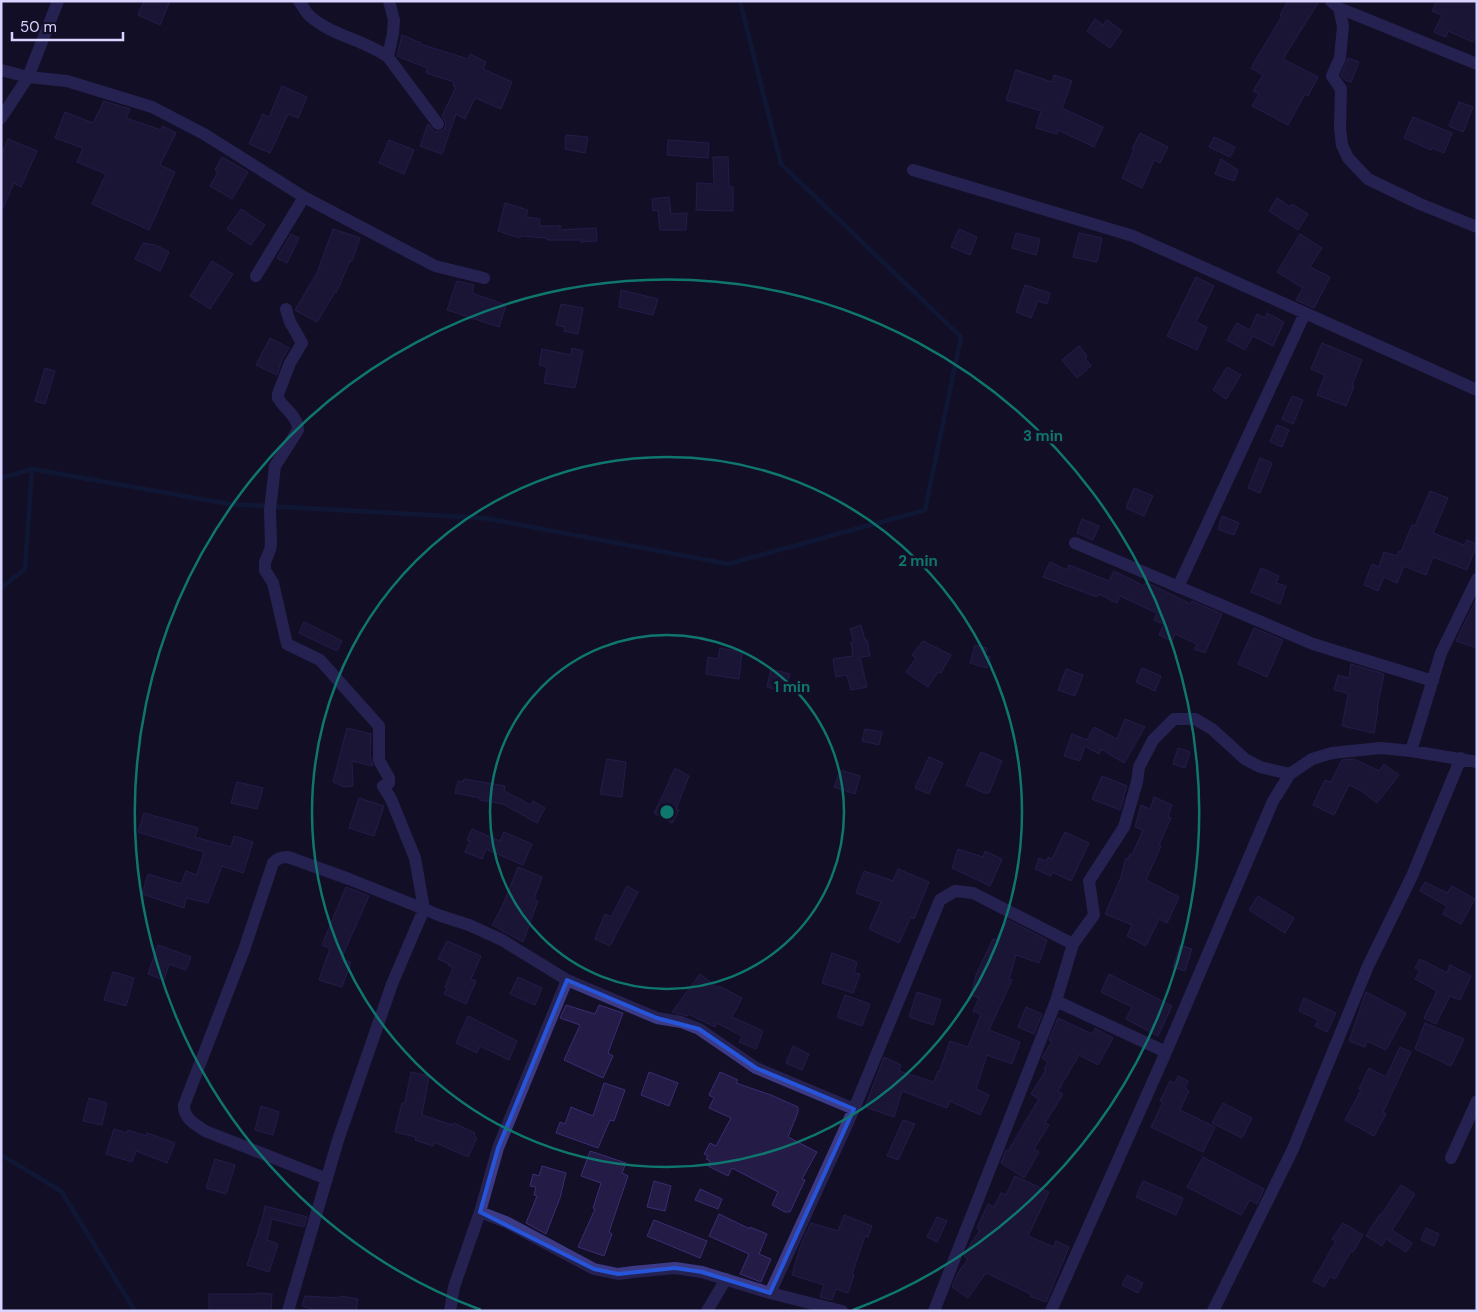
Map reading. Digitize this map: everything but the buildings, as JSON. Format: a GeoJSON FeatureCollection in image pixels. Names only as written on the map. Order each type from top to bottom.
{"type":"FeatureCollection","features":[{"type":"Feature","properties":{"kind":"street"},"geometry":{"type":"LineString","coordinates":[[1,118],[28,77],[58,1]]}},
{"type":"Feature","properties":{"kind":"street"},"geometry":{"type":"LineString","coordinates":[[299,1],[310,17],[330,30],[377,49],[388,58],[438,124]]}},
{"type":"Feature","properties":{"kind":"street"},"geometry":{"type":"LineString","coordinates":[[388,58],[394,20],[389,1]]}},
{"type":"Feature","properties":{"kind":"street"},"geometry":{"type":"LineString","coordinates":[[1335,5],[1477,64]]}},
{"type":"Feature","properties":{"kind":"street"},"geometry":{"type":"LineString","coordinates":[[1335,5],[1343,26],[1340,58],[1332,76],[1341,90],[1340,129],[1342,145],[1348,158],[1368,179],[1420,204],[1477,227]]}},
{"type":"Feature","properties":{"kind":"street"},"geometry":{"type":"LineString","coordinates":[[1,70],[28,77],[67,81],[152,107],[204,134],[304,197],[435,266],[484,278]]}},
{"type":"Feature","properties":{"kind":"street"},"geometry":{"type":"LineString","coordinates":[[913,170],[1132,236],[1477,390]]}},
{"type":"Feature","properties":{"kind":"street"},"geometry":{"type":"LineString","coordinates":[[256,276],[304,197]]}},
{"type":"Feature","properties":{"kind":"street"},"geometry":{"type":"LineString","coordinates":[[286,309],[290,322],[302,343],[290,363],[278,398],[298,424],[298,430],[275,466],[270,506],[271,544],[265,562],[265,570],[273,583],[287,644],[320,660],[379,726],[379,760],[389,778],[389,783],[383,786],[391,799],[415,858],[424,909],[392,984],[338,1140],[288,1311]]}},
{"type":"Feature","properties":{"kind":"street"},"geometry":{"type":"LineString","coordinates":[[1178,587],[1305,313]]}},
{"type":"Feature","properties":{"kind":"street"},"geometry":{"type":"LineString","coordinates":[[1075,543],[1313,644],[1433,681]]}},
{"type":"Feature","properties":{"kind":"street"},"geometry":{"type":"LineString","coordinates":[[1411,750],[1441,653],[1472,598],[1477,579]]}},
{"type":"Feature","properties":{"kind":"street"},"geometry":{"type":"LineString","coordinates":[[934,1311],[1056,1001],[1073,944],[1094,915],[1090,881],[1124,827],[1137,782],[1139,767],[1152,740],[1174,719],[1195,719],[1212,729],[1245,759],[1260,767],[1290,774]]}},
{"type":"Feature","properties":{"kind":"street"},"geometry":{"type":"LineString","coordinates":[[1051,1311],[1166,1052],[1273,801],[1290,774],[1312,759],[1332,753],[1381,748],[1411,750],[1477,762]]}},
{"type":"Feature","properties":{"kind":"street"},"geometry":{"type":"LineString","coordinates":[[1213,1311],[1293,1149],[1368,966],[1412,876],[1461,758]]}},
{"type":"Feature","properties":{"kind":"street"},"geometry":{"type":"LineString","coordinates":[[327,1179],[205,1131],[188,1118],[184,1111],[184,1105],[244,950],[273,863],[278,858],[288,857],[469,925],[502,940],[567,980],[657,1018],[681,1022],[699,1029],[756,1068],[854,1109]]}},
{"type":"Feature","properties":{"kind":"street"},"geometry":{"type":"LineString","coordinates":[[770,1293],[854,1109],[940,900],[955,891],[973,893],[1073,944]]}},
{"type":"Feature","properties":{"kind":"street"},"geometry":{"type":"LineString","coordinates":[[450,1311],[454,1287],[480,1212],[498,1148],[567,980]]}},
{"type":"Feature","properties":{"kind":"street"},"geometry":{"type":"LineString","coordinates":[[1056,1001],[1166,1052]]}},
{"type":"Feature","properties":{"kind":"street"},"geometry":{"type":"LineString","coordinates":[[1451,1158],[1477,1101]]}},
{"type":"Feature","properties":{"kind":"street"},"geometry":{"type":"LineString","coordinates":[[480,1212],[508,1223],[594,1269],[618,1274],[675,1268],[702,1272],[770,1293],[842,1311]]}},
{"type":"Feature","properties":{"kind":"street"},"geometry":{"type":"LineString","coordinates":[[707,1311],[726,1279]]}},
{"type":"Feature","properties":{"kind":"highlighted area"},"geometry":{"type":"Polygon","coordinates":[[[567,980],[657,1018],[699,1029],[756,1068],[854,1109],[770,1293],[702,1272],[675,1268],[618,1274],[594,1269],[480,1212],[498,1148],[567,980]]]}},
{"type":"Feature","properties":{"kind":"waterway"},"geometry":{"type":"LineString","coordinates":[[1,478],[32,469],[229,504],[484,518],[728,564],[925,510],[961,337],[781,164],[740,1]]}},
{"type":"Feature","properties":{"kind":"waterway"},"geometry":{"type":"LineString","coordinates":[[1,588],[25,569],[32,469]]}},
{"type":"Feature","properties":{"kind":"waterway"},"geometry":{"type":"LineString","coordinates":[[1,1155],[61,1191],[135,1311]]}}]}
